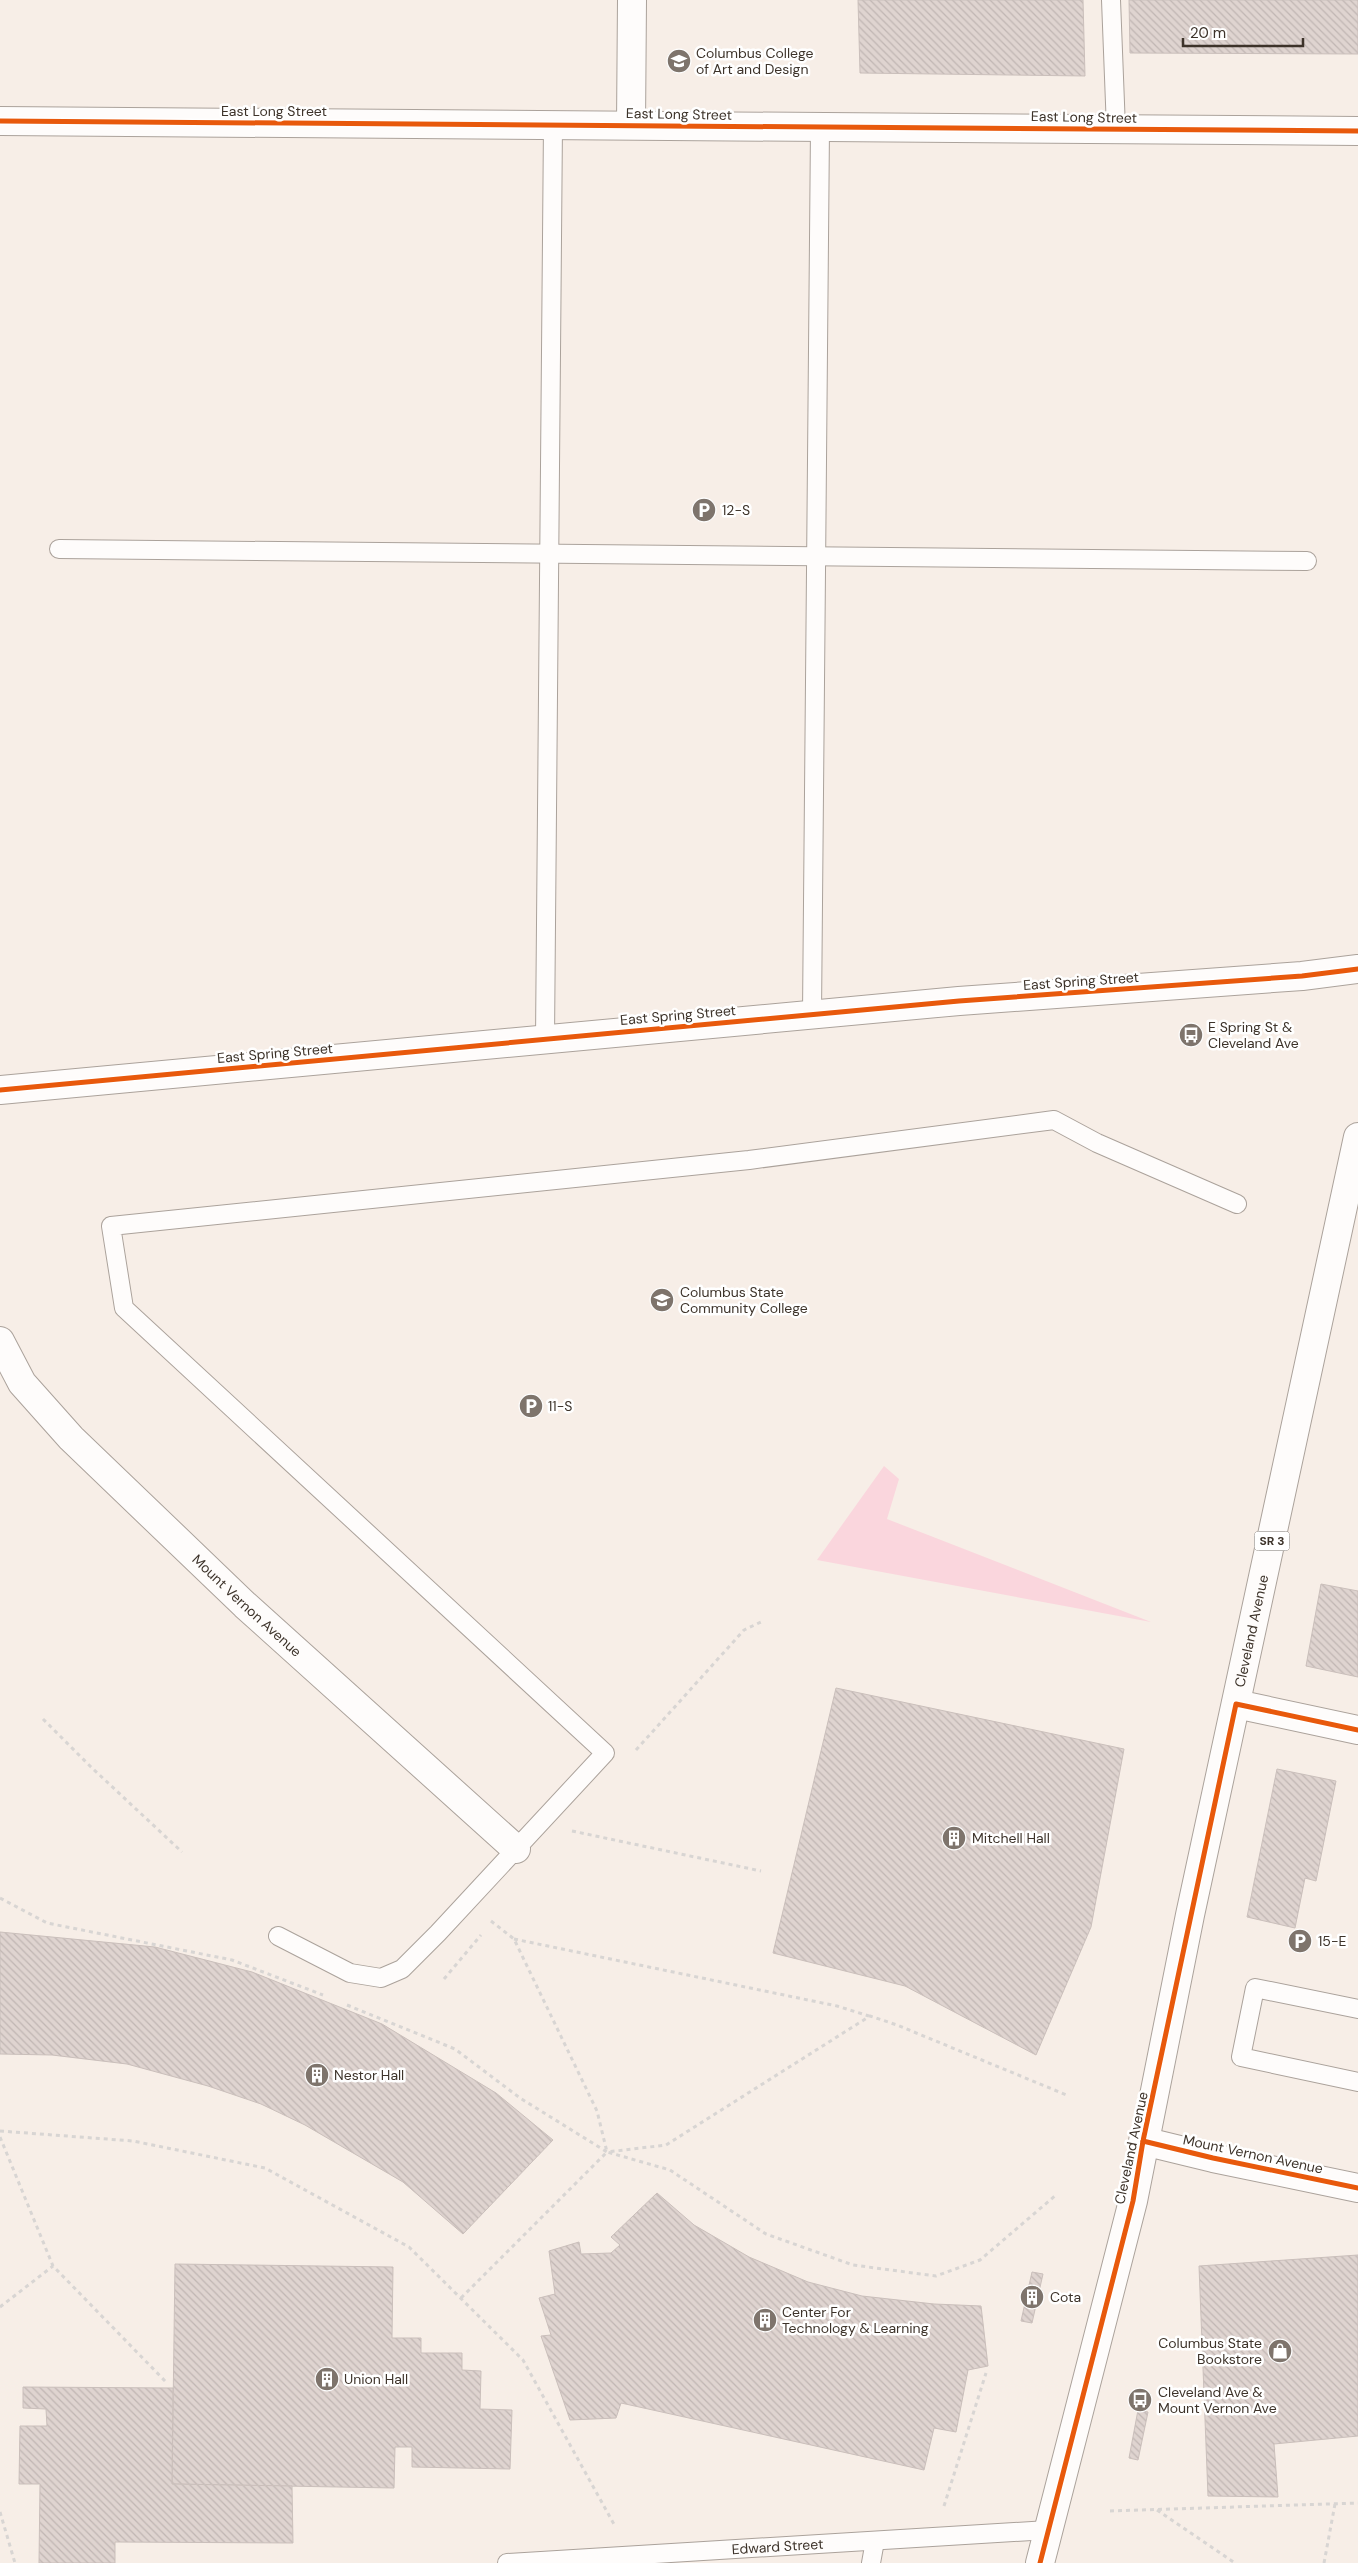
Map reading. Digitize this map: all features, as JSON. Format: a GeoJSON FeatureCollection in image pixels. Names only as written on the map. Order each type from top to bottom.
{"type":"FeatureCollection","features":[{"type":"Feature","properties":{"kind":"main road"},"geometry":{"type":"LineString","coordinates":[[631,124],[632,0]]}},
{"type":"Feature","properties":{"kind":"main road","name":"East Long Street"},"geometry":{"type":"LineString","coordinates":[[0,121],[631,124],[820,128],[1358,131]]}},
{"type":"Feature","properties":{"kind":"main road","name":"East Spring Street"},"geometry":{"type":"LineString","coordinates":[[0,1090],[812,1014],[959,1001],[1302,976],[1358,969]]}},
{"type":"Feature","properties":{"kind":"main road","name":"Cleveland Avenue"},"geometry":{"type":"LineString","coordinates":[[1040,2563],[1133,2201],[1143,2141],[1236,1704],[1349,1221],[1358,1137]]}},
{"type":"Feature","properties":{"kind":"main road","name":"Mount Vernon Avenue"},"geometry":{"type":"LineString","coordinates":[[0,1341],[22,1383],[71,1438],[245,1605],[516,1849]]}},
{"type":"Feature","properties":{"kind":"main road"},"geometry":{"type":"LineString","coordinates":[[1236,1704],[1358,1730]]}},
{"type":"Feature","properties":{"kind":"main road","name":"Mount Vernon Avenue"},"geometry":{"type":"LineString","coordinates":[[1143,2141],[1213,2158],[1358,2188]]}},
{"type":"Feature","properties":{"kind":"lane"},"geometry":{"type":"LineString","coordinates":[[1111,0],[1116,129]]}},
{"type":"Feature","properties":{"kind":"lane"},"geometry":{"type":"LineString","coordinates":[[545,1039],[553,124]]}},
{"type":"Feature","properties":{"kind":"lane"},"geometry":{"type":"LineString","coordinates":[[812,1014],[820,128]]}},
{"type":"Feature","properties":{"kind":"lane"},"geometry":{"type":"LineString","coordinates":[[59,549],[1307,561]]}},
{"type":"Feature","properties":{"kind":"lane"},"geometry":{"type":"LineString","coordinates":[[278,1936],[350,1973],[381,1978],[402,1969],[438,1933],[605,1753],[124,1308],[112,1226],[749,1160],[1054,1120],[1097,1143],[1237,1204]]}},
{"type":"Feature","properties":{"kind":"lane"},"geometry":{"type":"LineString","coordinates":[[1358,2010],[1255,1988],[1241,2057],[1358,2082]]}},
{"type":"Feature","properties":{"kind":"lane","name":"Edward Street"},"geometry":{"type":"LineString","coordinates":[[509,2563],[744,2556],[875,2541],[1048,2530]]}},
{"type":"Feature","properties":{"kind":"lane"},"geometry":{"type":"LineString","coordinates":[[871,2563],[875,2541]]}},
{"type":"Feature","properties":{"kind":"path"},"geometry":{"type":"LineString","coordinates":[[635,1751],[744,1630],[763,1621]]}},
{"type":"Feature","properties":{"kind":"path"},"geometry":{"type":"LineString","coordinates":[[43,1719],[182,1852]]}},
{"type":"Feature","properties":{"kind":"path"},"geometry":{"type":"LineString","coordinates":[[564,1830],[761,1872]]}},
{"type":"Feature","properties":{"kind":"path"},"geometry":{"type":"LineString","coordinates":[[0,1898],[47,1923],[232,1960],[327,1997]]}},
{"type":"Feature","properties":{"kind":"path"},"geometry":{"type":"LineString","coordinates":[[491,1921],[514,1939],[597,2110],[607,2152]]}},
{"type":"Feature","properties":{"kind":"path"},"geometry":{"type":"LineString","coordinates":[[514,1939],[837,2006],[897,2025],[1069,2096]]}},
{"type":"Feature","properties":{"kind":"path"},"geometry":{"type":"LineString","coordinates":[[344,2004],[455,2049],[520,2098],[607,2152],[670,2170],[766,2234],[853,2265],[936,2276],[980,2260],[1056,2195]]}},
{"type":"Feature","properties":{"kind":"path"},"geometry":{"type":"LineString","coordinates":[[461,2298],[607,2152],[666,2145],[870,2016]]}},
{"type":"Feature","properties":{"kind":"path"},"geometry":{"type":"LineString","coordinates":[[0,2131],[133,2141],[265,2168],[410,2247],[523,2360],[631,2559]]}},
{"type":"Feature","properties":{"kind":"path"},"geometry":{"type":"LineString","coordinates":[[0,2137],[53,2266],[167,2383]]}},
{"type":"Feature","properties":{"kind":"path"},"geometry":{"type":"LineString","coordinates":[[0,2308],[53,2266]]}},
{"type":"Feature","properties":{"kind":"path"},"geometry":{"type":"LineString","coordinates":[[943,2511],[986,2373]]}},
{"type":"Feature","properties":{"kind":"path"},"geometry":{"type":"LineString","coordinates":[[1110,2511],[1358,2503]]}},
{"type":"Feature","properties":{"kind":"path"},"geometry":{"type":"LineString","coordinates":[[1324,2563],[1335,2504]]}},
{"type":"Feature","properties":{"kind":"path"},"geometry":{"type":"LineString","coordinates":[[1156,2509],[1235,2563]]}},
{"type":"Feature","properties":{"kind":"path"},"geometry":{"type":"LineString","coordinates":[[0,2512],[15,2563]]}},
{"type":"Feature","properties":{"kind":"shaded area"},"geometry":{"type":"Polygon","coordinates":[[[884,1466],[899,1479],[887,1519],[1151,1622],[817,1560],[884,1466]]]}},
{"type":"Feature","properties":{"kind":"building"},"geometry":{"type":"Polygon","coordinates":[[[858,0],[1083,0],[1085,76],[860,73],[858,0]]]}},
{"type":"Feature","properties":{"kind":"building"},"geometry":{"type":"Polygon","coordinates":[[[1129,0],[1358,0],[1358,54],[1130,53],[1129,0]]]}},
{"type":"Feature","properties":{"kind":"building"},"geometry":{"type":"Polygon","coordinates":[[[1321,1584],[1358,1591],[1358,1677],[1306,1666],[1321,1584]]]}},
{"type":"Feature","properties":{"kind":"building","name":"Mitchell Hall"},"geometry":{"type":"Polygon","coordinates":[[[836,1688],[1124,1749],[1091,1927],[1036,2055],[905,1986],[773,1953],[836,1688]]]}},
{"type":"Feature","properties":{"kind":"building"},"geometry":{"type":"Polygon","coordinates":[[[1277,1769],[1336,1781],[1316,1881],[1305,1878],[1295,1928],[1247,1917],[1277,1769]]]}},
{"type":"Feature","properties":{"kind":"building","name":"Nestor Hall"},"geometry":{"type":"Polygon","coordinates":[[[0,1932],[155,1947],[252,1972],[382,2024],[496,2093],[553,2140],[463,2234],[403,2182],[305,2125],[261,2104],[208,2086],[127,2064],[52,2055],[0,2054],[0,1932]]]}},
{"type":"Feature","properties":{"kind":"building","name":"Center For Technology & Learning"},"geometry":{"type":"Polygon","coordinates":[[[657,2193],[694,2225],[749,2257],[808,2282],[862,2296],[934,2304],[981,2306],[988,2366],[968,2370],[956,2432],[934,2428],[924,2470],[621,2403],[616,2418],[570,2420],[541,2336],[551,2335],[539,2298],[555,2294],[549,2251],[579,2242],[581,2254],[611,2253],[620,2245],[611,2237],[657,2193]]]}},
{"type":"Feature","properties":{"kind":"building","name":"Columbus State Bookstore"},"geometry":{"type":"Polygon","coordinates":[[[1358,2255],[1358,2436],[1274,2444],[1278,2497],[1208,2496],[1199,2266],[1358,2255]]]}},
{"type":"Feature","properties":{"kind":"building","name":"Union Hall"},"geometry":{"type":"Polygon","coordinates":[[[175,2264],[393,2267],[392,2338],[421,2338],[421,2353],[462,2353],[462,2370],[481,2371],[480,2409],[512,2410],[510,2469],[412,2467],[412,2447],[395,2447],[394,2488],[172,2484],[175,2264]]]}},
{"type":"Feature","properties":{"kind":"building","name":"Cota"},"geometry":{"type":"Polygon","coordinates":[[[1032,2272],[1043,2274],[1032,2323],[1021,2321],[1032,2272]]]}},
{"type":"Feature","properties":{"kind":"building"},"geometry":{"type":"Polygon","coordinates":[[[23,2387],[173,2388],[172,2484],[292,2486],[293,2543],[115,2542],[115,2563],[39,2563],[40,2484],[19,2484],[20,2426],[47,2426],[46,2409],[23,2408],[23,2387]]]}},
{"type":"Feature","properties":{"kind":"building"},"geometry":{"type":"Polygon","coordinates":[[[1138,2410],[1148,2412],[1138,2460],[1129,2458],[1138,2410]]]}},
{"type":"Feature","properties":{"kind":"cycle path"},"geometry":{"type":"LineString","coordinates":[[0,121],[1358,131]]}},
{"type":"Feature","properties":{"kind":"cycle path"},"geometry":{"type":"LineString","coordinates":[[0,1090],[959,1001],[1302,976],[1358,969]]}},
{"type":"Feature","properties":{"kind":"cycle path"},"geometry":{"type":"LineString","coordinates":[[1040,2563],[1133,2201],[1143,2141],[1236,1704],[1358,1730]]}},
{"type":"Feature","properties":{"kind":"cycle path"},"geometry":{"type":"LineString","coordinates":[[1143,2141],[1213,2158],[1358,2188]]}},
{"type":"Feature","properties":{"kind":"place","name":"Columbus College of Art and Design"},"geometry":{"type":"Point","coordinates":[679,61]}},
{"type":"Feature","properties":{"kind":"place","name":"12-S"},"geometry":{"type":"Point","coordinates":[704,510]}},
{"type":"Feature","properties":{"kind":"place","name":"E Spring St & Cleveland Ave"},"geometry":{"type":"Point","coordinates":[1191,1035]}},
{"type":"Feature","properties":{"kind":"place","name":"Columbus State Community College"},"geometry":{"type":"Point","coordinates":[662,1300]}},
{"type":"Feature","properties":{"kind":"place","name":"11-S"},"geometry":{"type":"Point","coordinates":[531,1406]}},
{"type":"Feature","properties":{"kind":"place","name":"Mitchell Hall"},"geometry":{"type":"Point","coordinates":[954,1838]}},
{"type":"Feature","properties":{"kind":"place","name":"15-E"},"geometry":{"type":"Point","coordinates":[1300,1941]}},
{"type":"Feature","properties":{"kind":"place","name":"Nestor Hall"},"geometry":{"type":"Point","coordinates":[317,2075]}},
{"type":"Feature","properties":{"kind":"place","name":"Cota"},"geometry":{"type":"Point","coordinates":[1032,2297]}},
{"type":"Feature","properties":{"kind":"place","name":"Center For Technology & Learning"},"geometry":{"type":"Point","coordinates":[765,2320]}},
{"type":"Feature","properties":{"kind":"place","name":"Columbus State Bookstore"},"geometry":{"type":"Point","coordinates":[1280,2351]}},
{"type":"Feature","properties":{"kind":"place","name":"Union Hall"},"geometry":{"type":"Point","coordinates":[327,2379]}},
{"type":"Feature","properties":{"kind":"place","name":"Cleveland Ave & Mount Vernon Ave"},"geometry":{"type":"Point","coordinates":[1140,2400]}}]}
